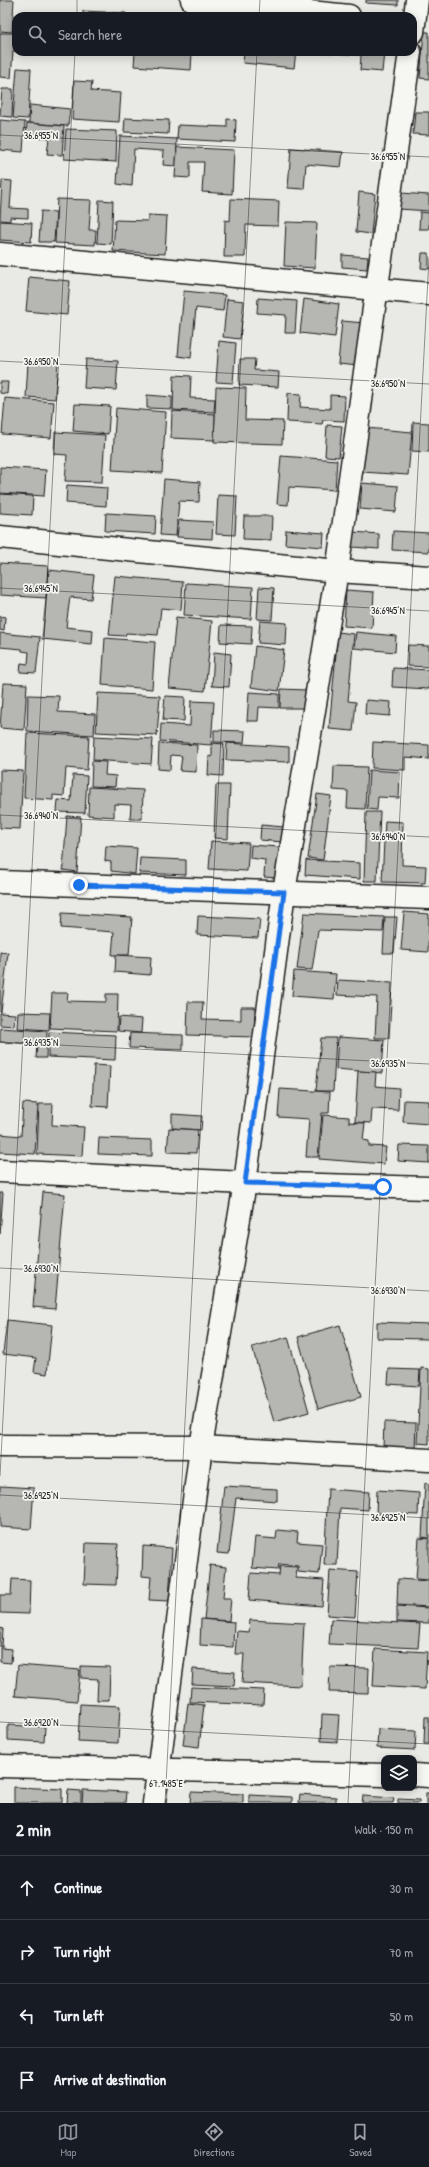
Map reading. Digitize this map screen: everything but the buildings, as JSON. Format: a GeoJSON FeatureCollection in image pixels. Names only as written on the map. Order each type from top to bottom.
{"type":"FeatureCollection","features":[{"type":"Feature","properties":{"kind":"street"},"geometry":{"type":"LineString","coordinates":[[192,0],[310,12]]}},
{"type":"Feature","properties":{"kind":"street"},"geometry":{"type":"LineString","coordinates":[[417,0],[417,25]]}},
{"type":"Feature","properties":{"kind":"street"},"geometry":{"type":"LineString","coordinates":[[154,1803],[201,1447],[245,1183],[284,892],[337,570],[409,56]]}},
{"type":"Feature","properties":{"kind":"street"},"geometry":{"type":"LineString","coordinates":[[0,254],[429,294]]}},
{"type":"Feature","properties":{"kind":"street"},"geometry":{"type":"LineString","coordinates":[[0,537],[337,570],[429,577]]}},
{"type":"Feature","properties":{"kind":"street"},"geometry":{"type":"LineString","coordinates":[[0,882],[429,898]]}},
{"type":"Feature","properties":{"kind":"street"},"geometry":{"type":"LineString","coordinates":[[0,1171],[245,1183],[429,1188]]}},
{"type":"Feature","properties":{"kind":"street"},"geometry":{"type":"LineString","coordinates":[[0,1446],[201,1447],[429,1460]]}},
{"type":"Feature","properties":{"kind":"street"},"geometry":{"type":"LineString","coordinates":[[0,1766],[381,1775]]}},
{"type":"Feature","properties":{"kind":"street"},"geometry":{"type":"LineString","coordinates":[[417,1775],[429,1776]]}},
{"type":"Feature","properties":{"kind":"route"},"geometry":{"type":"LineString","coordinates":[[79,885],[284,892],[245,1183],[383,1187]]}}]}
